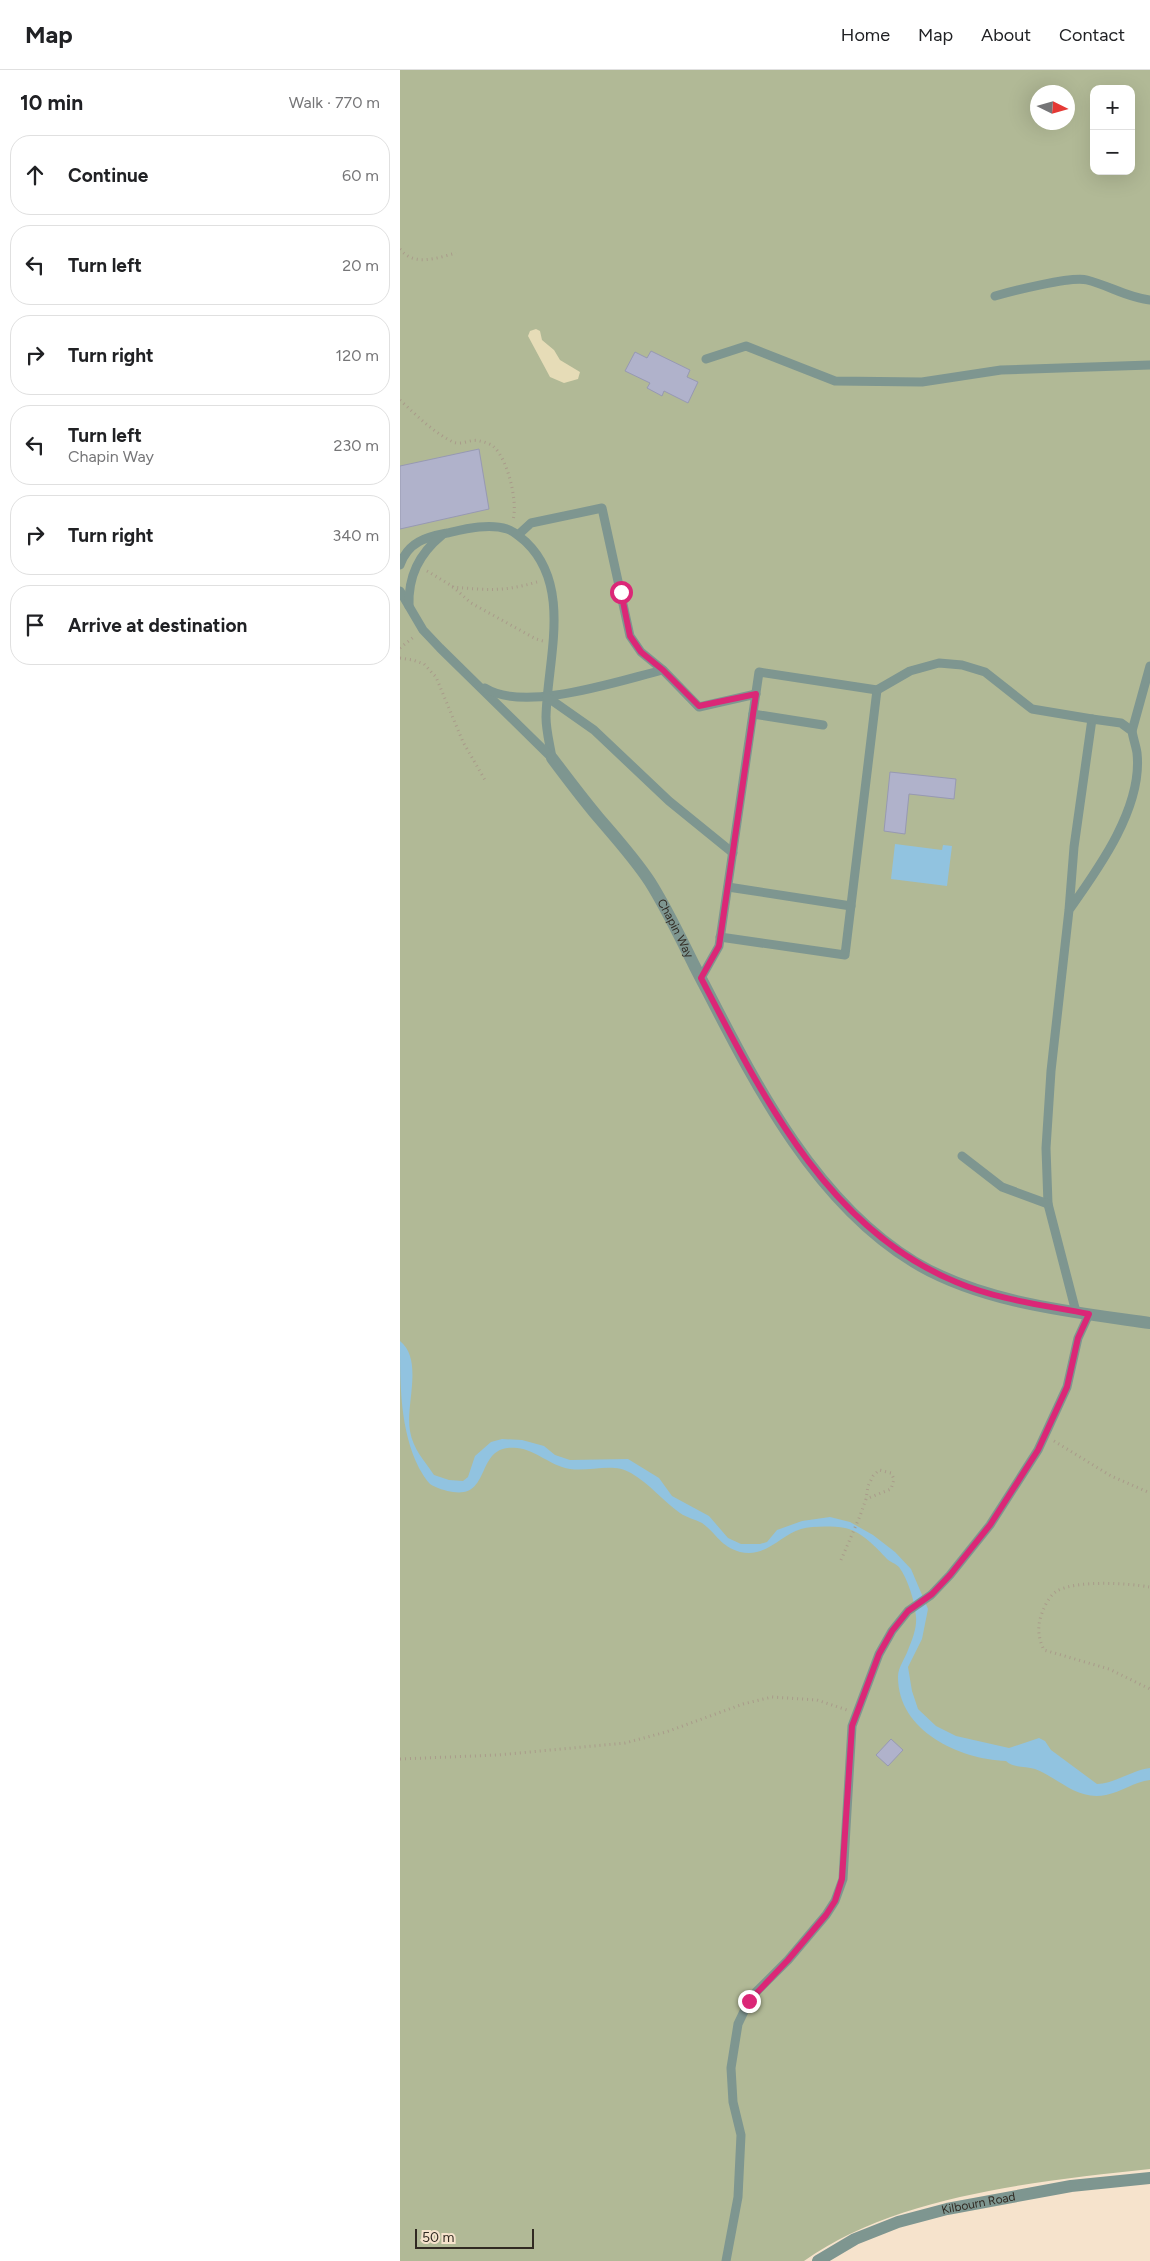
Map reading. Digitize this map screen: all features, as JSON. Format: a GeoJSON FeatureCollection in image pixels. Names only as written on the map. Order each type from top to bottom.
{"type":"FeatureCollection","features":[{"type":"Feature","properties":{"kind":"street","name":"Chapin Way"},"geometry":{"type":"LineString","coordinates":[[552,758],[650,882],[770,1104],[805,1159],[846,1206],[874,1234],[915,1263],[956,1282],[995,1296],[1083,1313],[1150,1323]]}},
{"type":"Feature","properties":{"kind":"street","name":"Kilbourn Road"},"geometry":{"type":"LineString","coordinates":[[818,2261],[864,2236],[898,2222],[947,2209],[1071,2186],[1150,2178]]}},
{"type":"Feature","properties":{"kind":"lane"},"geometry":{"type":"LineString","coordinates":[[995,296],[1032,286],[1085,279],[1139,299],[1150,300]]}},
{"type":"Feature","properties":{"kind":"lane"},"geometry":{"type":"LineString","coordinates":[[706,359],[746,346],[836,381],[845,382],[922,382],[1001,370],[1150,364]]}},
{"type":"Feature","properties":{"kind":"lane"},"geometry":{"type":"LineString","coordinates":[[518,535],[530,523],[602,508],[630,636],[641,652],[663,670],[699,706],[756,694]]}},
{"type":"Feature","properties":{"kind":"lane"},"geometry":{"type":"LineString","coordinates":[[400,564],[403,555],[411,546],[426,537],[486,527],[507,529],[518,535],[533,549],[548,579],[554,607],[553,644],[546,719],[552,758]]}},
{"type":"Feature","properties":{"kind":"lane"},"geometry":{"type":"LineString","coordinates":[[409,607],[408,587],[418,565],[435,541],[444,533]]}},
{"type":"Feature","properties":{"kind":"lane"},"geometry":{"type":"LineString","coordinates":[[400,591],[423,630],[552,758]]}},
{"type":"Feature","properties":{"kind":"lane"},"geometry":{"type":"LineString","coordinates":[[701,978],[719,946],[759,672],[877,690],[910,671],[939,663],[962,664],[985,672],[1032,709],[1120,723],[1132,730]]}},
{"type":"Feature","properties":{"kind":"lane"},"geometry":{"type":"LineString","coordinates":[[1069,910],[1101,864],[1128,809],[1135,787],[1137,754],[1132,730],[1150,666]]}},
{"type":"Feature","properties":{"kind":"lane"},"geometry":{"type":"LineString","coordinates":[[472,680],[492,693],[511,697],[547,697],[663,670]]}},
{"type":"Feature","properties":{"kind":"lane"},"geometry":{"type":"LineString","coordinates":[[720,937],[845,955],[877,690]]}},
{"type":"Feature","properties":{"kind":"lane"},"geometry":{"type":"LineString","coordinates":[[547,697],[594,730],[669,801],[733,853]]}},
{"type":"Feature","properties":{"kind":"lane"},"geometry":{"type":"LineString","coordinates":[[753,714],[822,725]]}},
{"type":"Feature","properties":{"kind":"lane"},"geometry":{"type":"LineString","coordinates":[[726,2261],[737,2209],[740,2160],[740,2135],[733,2102],[730,2068],[735,2034],[749,2001],[788,1960],[835,1901],[842,1879],[852,1726],[879,1654],[892,1631],[908,1611],[932,1594],[950,1575],[990,1525],[1038,1450],[1067,1387],[1083,1313],[1048,1204],[1046,1148],[1051,1071],[1074,847],[1092,719]]}},
{"type":"Feature","properties":{"kind":"lane"},"geometry":{"type":"LineString","coordinates":[[728,887],[851,906]]}},
{"type":"Feature","properties":{"kind":"lane"},"geometry":{"type":"LineString","coordinates":[[962,1156],[1002,1187],[1048,1204]]}},
{"type":"Feature","properties":{"kind":"path"},"geometry":{"type":"LineString","coordinates":[[400,249],[415,259],[429,260],[456,253]]}},
{"type":"Feature","properties":{"kind":"path"},"geometry":{"type":"LineString","coordinates":[[400,400],[422,420],[453,442],[461,444],[475,440],[493,446],[502,458],[513,493],[514,518],[507,529]]}},
{"type":"Feature","properties":{"kind":"path"},"geometry":{"type":"LineString","coordinates":[[418,565],[452,586],[471,603],[485,609],[536,639],[553,644]]}},
{"type":"Feature","properties":{"kind":"path"},"geometry":{"type":"LineString","coordinates":[[452,586],[495,590],[548,579]]}},
{"type":"Feature","properties":{"kind":"path"},"geometry":{"type":"LineString","coordinates":[[400,648],[423,630]]}},
{"type":"Feature","properties":{"kind":"path"},"geometry":{"type":"LineString","coordinates":[[400,658],[424,664],[436,677],[463,742],[485,780]]}},
{"type":"Feature","properties":{"kind":"path"},"geometry":{"type":"LineString","coordinates":[[1045,1436],[1111,1476],[1150,1493]]}},
{"type":"Feature","properties":{"kind":"path"},"geometry":{"type":"LineString","coordinates":[[841,1560],[860,1516],[868,1486],[876,1472],[884,1470],[891,1473],[894,1479],[891,1489],[866,1499]]}},
{"type":"Feature","properties":{"kind":"path"},"geometry":{"type":"LineString","coordinates":[[1149,1587],[1115,1583],[1073,1586],[1057,1590],[1045,1606],[1038,1628],[1044,1650],[1110,1669],[1150,1689]]}},
{"type":"Feature","properties":{"kind":"path"},"geometry":{"type":"LineString","coordinates":[[400,1759],[498,1755],[625,1743],[666,1732],[743,1704],[772,1697],[817,1700],[857,1713]]}},
{"type":"Feature","properties":{"kind":"green space"},"geometry":{"type":"Polygon","coordinates":[[[400,70],[1150,70],[1150,2169],[1016,2186],[925,2206],[881,2220],[841,2239],[804,2261],[400,2261],[400,70]]]}},
{"type":"Feature","properties":{"kind":"sand"},"geometry":{"type":"Polygon","coordinates":[[[536,329],[540,331],[542,340],[554,350],[560,360],[580,372],[578,379],[564,383],[550,377],[528,336],[530,331],[536,329]]]}},
{"type":"Feature","properties":{"kind":"water"},"geometry":{"type":"Polygon","coordinates":[[[895,844],[942,850],[943,845],[952,846],[947,886],[891,879],[895,844]]]}},
{"type":"Feature","properties":{"kind":"water"},"geometry":{"type":"Polygon","coordinates":[[[400,1341],[407,1349],[411,1360],[412,1384],[409,1421],[411,1437],[419,1454],[434,1475],[449,1480],[463,1481],[468,1477],[475,1456],[491,1442],[502,1439],[522,1440],[544,1446],[555,1455],[570,1460],[628,1459],[659,1478],[672,1496],[709,1516],[728,1538],[741,1544],[767,1542],[777,1530],[802,1521],[830,1517],[850,1522],[873,1535],[895,1552],[911,1569],[928,1609],[922,1639],[908,1667],[912,1691],[918,1709],[936,1726],[956,1736],[1009,1748],[1039,1738],[1045,1741],[1051,1750],[1097,1784],[1110,1782],[1150,1768],[1150,1780],[1106,1795],[1086,1795],[1035,1769],[1015,1766],[1006,1761],[969,1755],[951,1748],[920,1727],[908,1713],[901,1696],[898,1677],[916,1625],[913,1598],[899,1567],[887,1559],[868,1540],[851,1530],[829,1527],[806,1528],[793,1532],[757,1552],[740,1552],[723,1543],[702,1523],[680,1513],[631,1473],[617,1468],[570,1469],[556,1465],[524,1449],[517,1448],[504,1449],[494,1454],[488,1461],[474,1487],[465,1492],[450,1492],[430,1484],[419,1468],[408,1438],[402,1407],[400,1341]]]}},
{"type":"Feature","properties":{"kind":"building"},"geometry":{"type":"Polygon","coordinates":[[[651,351],[690,370],[687,377],[698,382],[688,403],[664,391],[662,396],[647,388],[650,383],[625,371],[635,352],[647,358],[651,351]]]}},
{"type":"Feature","properties":{"kind":"building"},"geometry":{"type":"Polygon","coordinates":[[[479,449],[489,509],[400,529],[400,466],[479,449]]]}},
{"type":"Feature","properties":{"kind":"building"},"geometry":{"type":"Polygon","coordinates":[[[890,772],[956,779],[954,799],[909,794],[905,834],[884,831],[890,772]]]}},
{"type":"Feature","properties":{"kind":"building"},"geometry":{"type":"Polygon","coordinates":[[[891,1739],[903,1750],[888,1766],[876,1755],[891,1739]]]}},
{"type":"Feature","properties":{"kind":"route"},"geometry":{"type":"LineString","coordinates":[[621,592],[630,636],[641,652],[663,670],[699,706],[756,694],[719,946],[701,978],[770,1104],[805,1159],[846,1206],[874,1234],[915,1263],[956,1282],[995,1296],[1089,1314],[1078,1338],[1074,1365],[1067,1387],[1038,1450],[990,1525],[950,1575],[932,1594],[908,1611],[892,1631],[879,1654],[852,1726],[845,1849],[842,1879],[835,1901],[812,1933],[749,2001]]}}]}
